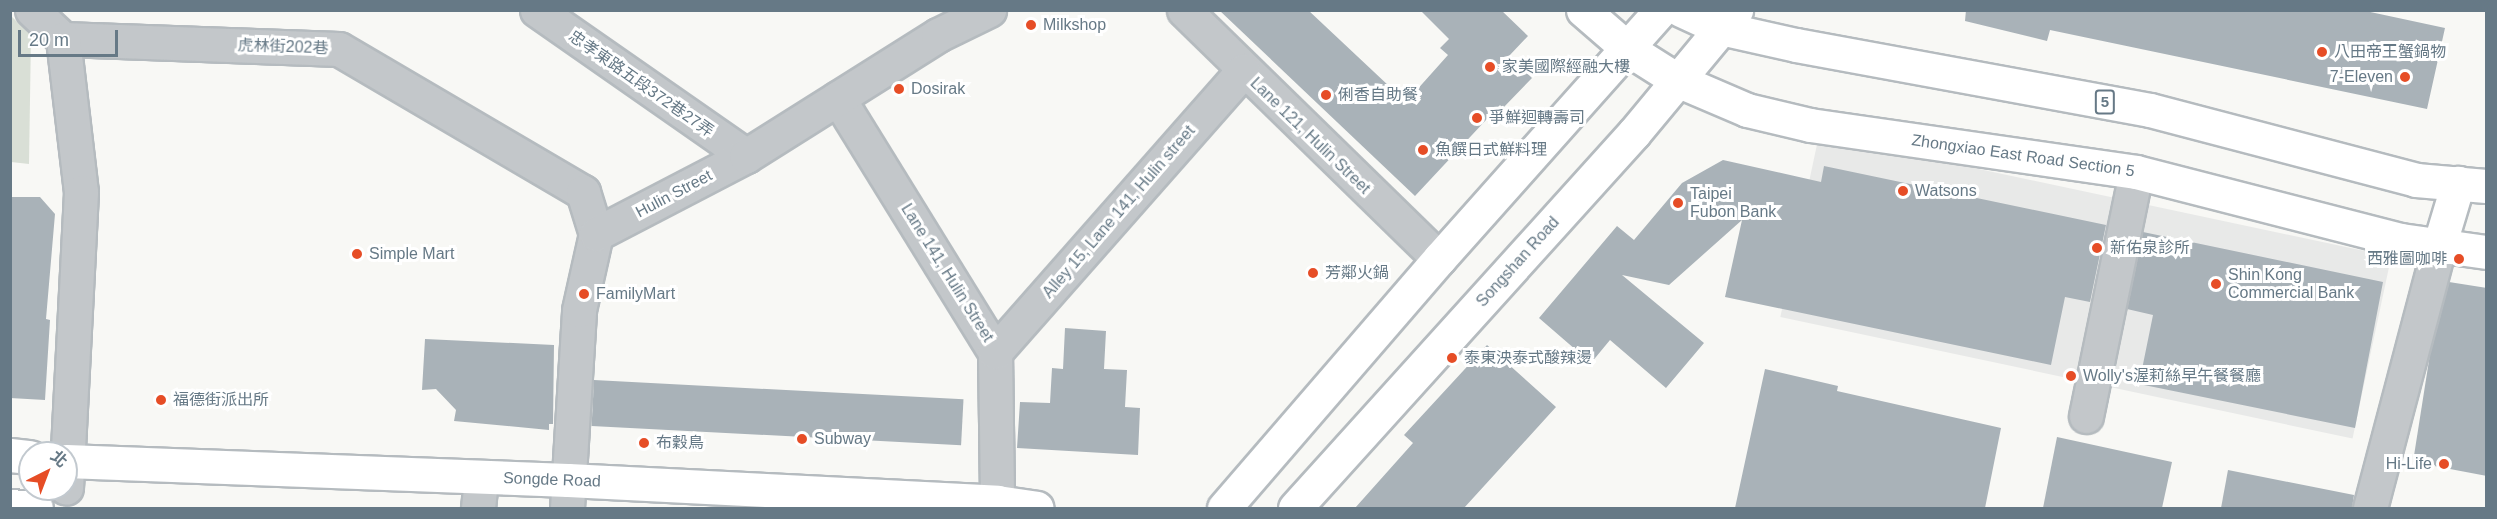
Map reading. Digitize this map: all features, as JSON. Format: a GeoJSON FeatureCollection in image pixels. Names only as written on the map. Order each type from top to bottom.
{"type":"FeatureCollection","features":[{"type":"Feature","properties":{"kind":"main road","name":"Zhongxiao East Road Section 5"},"geometry":{"type":"LineString","coordinates":[[1583,10],[1628,49],[1677,81],[1747,110],[1810,125],[2136,172],[2401,240],[2440,243],[2487,252]]}},
{"type":"Feature","properties":{"kind":"main road"},"geometry":{"type":"LineString","coordinates":[[1224,508],[1439,259],[1661,10]]}},
{"type":"Feature","properties":{"kind":"main road","name":"5"},"geometry":{"type":"LineString","coordinates":[[1681,10],[2150,110],[2416,180],[2472,185]]}},
{"type":"Feature","properties":{"kind":"main road","name":"Songshan Road"},"geometry":{"type":"LineString","coordinates":[[1295,508],[1677,81],[1728,19]]}},
{"type":"Feature","properties":{"kind":"main road"},"geometry":{"type":"LineString","coordinates":[[2440,243],[2472,185]]}},
{"type":"Feature","properties":{"kind":"main road","name":"Songde Road"},"geometry":{"type":"LineString","coordinates":[[78,475],[479,493],[997,502],[1037,508]]}},
{"type":"Feature","properties":{"kind":"main road"},"geometry":{"type":"LineString","coordinates":[[10,506],[36,508]]}},
{"type":"Feature","properties":{"kind":"street"},"geometry":{"type":"LineString","coordinates":[[32,10],[63,39],[81,192],[69,441]]}},
{"type":"Feature","properties":{"kind":"street","name":"忠孝東路五段372巷27弄"},"geometry":{"type":"LineString","coordinates":[[537,10],[746,156]]}},
{"type":"Feature","properties":{"kind":"street","name":"Hulin Street"},"geometry":{"type":"LineString","coordinates":[[596,234],[746,156],[938,35],[989,10]]}},
{"type":"Feature","properties":{"kind":"street","name":"Lane 121, Hulin Street"},"geometry":{"type":"LineString","coordinates":[[1184,10],[1243,71],[1439,259]]}},
{"type":"Feature","properties":{"kind":"street","name":"虎林街202巷"},"geometry":{"type":"LineString","coordinates":[[63,39],[339,49],[583,192],[596,234]]}},
{"type":"Feature","properties":{"kind":"street","name":"Alley 15, Lane 141, Hulin street"},"geometry":{"type":"LineString","coordinates":[[995,352],[1243,71]]}},
{"type":"Feature","properties":{"kind":"street","name":"Lane 141, Hulin Street"},"geometry":{"type":"LineString","coordinates":[[838,98],[995,352],[997,502]]}},
{"type":"Feature","properties":{"kind":"street"},"geometry":{"type":"LineString","coordinates":[[2086,416],[2136,172]]}},
{"type":"Feature","properties":{"kind":"street"},"geometry":{"type":"LineString","coordinates":[[567,494],[579,310],[596,234]]}},
{"type":"Feature","properties":{"kind":"street"},"geometry":{"type":"LineString","coordinates":[[2370,508],[2440,243]]}},
{"type":"Feature","properties":{"kind":"shaded area"},"geometry":{"type":"Polygon","coordinates":[[[11,16],[31,35],[29,164],[11,162],[11,16]]]}},
{"type":"Feature","properties":{"kind":"shaded area"},"geometry":{"type":"Polygon","coordinates":[[[1819,135],[2391,257],[2353,439],[1780,317],[1819,135]]]}},
{"type":"Feature","properties":{"kind":"building"},"geometry":{"type":"Polygon","coordinates":[[[1219,10],[1308,10],[1406,102],[1448,55],[1440,48],[1449,39],[1420,10],[1501,10],[1528,36],[1509,56],[1532,78],[1503,108],[1500,105],[1415,196],[1219,10]]]}},
{"type":"Feature","properties":{"kind":"building"},"geometry":{"type":"Polygon","coordinates":[[[1966,10],[2361,10],[2445,28],[2427,109],[2050,30],[2047,41],[1965,21],[1966,10]]]}},
{"type":"Feature","properties":{"kind":"building"},"geometry":{"type":"Polygon","coordinates":[[[1723,160],[1821,182],[1824,166],[2106,225],[2090,302],[2065,297],[2051,365],[1725,297],[1742,220],[1669,285],[1622,275],[1704,343],[1666,388],[1610,340],[1591,363],[1539,318],[1617,226],[1634,240],[1682,183],[1723,160]]]}},
{"type":"Feature","properties":{"kind":"building"},"geometry":{"type":"Polygon","coordinates":[[[10,197],[40,197],[55,214],[46,319],[50,320],[45,400],[10,398],[10,197]]]}},
{"type":"Feature","properties":{"kind":"building"},"geometry":{"type":"Polygon","coordinates":[[[2143,232],[2383,282],[2355,428],[2139,384],[2153,315],[2127,309],[2143,232]]]}},
{"type":"Feature","properties":{"kind":"building"},"geometry":{"type":"Polygon","coordinates":[[[2449,282],[2487,288],[2487,476],[2413,462],[2430,354],[2449,282]]]}},
{"type":"Feature","properties":{"kind":"building"},"geometry":{"type":"Polygon","coordinates":[[[1065,328],[1106,331],[1104,369],[1127,370],[1125,407],[1140,408],[1138,455],[1017,448],[1020,402],[1050,403],[1052,368],[1063,369],[1065,328]]]}},
{"type":"Feature","properties":{"kind":"building"},"geometry":{"type":"Polygon","coordinates":[[[425,339],[554,345],[553,424],[549,424],[549,430],[454,421],[456,410],[436,389],[422,390],[425,339]]]}},
{"type":"Feature","properties":{"kind":"building"},"geometry":{"type":"Polygon","coordinates":[[[1487,345],[1556,407],[1464,508],[1355,508],[1413,443],[1404,435],[1487,345]]]}},
{"type":"Feature","properties":{"kind":"building"},"geometry":{"type":"Polygon","coordinates":[[[1765,369],[1838,386],[1837,391],[2001,428],[1985,508],[1735,508],[1765,369]]]}},
{"type":"Feature","properties":{"kind":"building"},"geometry":{"type":"Polygon","coordinates":[[[594,380],[963,399],[961,445],[592,426],[594,380]]]}},
{"type":"Feature","properties":{"kind":"building"},"geometry":{"type":"Polygon","coordinates":[[[2057,437],[2172,462],[2162,508],[2043,508],[2057,437]]]}},
{"type":"Feature","properties":{"kind":"building"},"geometry":{"type":"Polygon","coordinates":[[[2228,470],[2354,495],[2352,508],[2221,508],[2228,470]]]}},
{"type":"Feature","properties":{"kind":"place","name":"Milkshop"},"geometry":{"type":"Point","coordinates":[1031,25]}},
{"type":"Feature","properties":{"kind":"place","name":"八田帝王蟹鍋物"},"geometry":{"type":"Point","coordinates":[2322,52]}},
{"type":"Feature","properties":{"kind":"place","name":"家美國際經融大樓"},"geometry":{"type":"Point","coordinates":[1490,67]}},
{"type":"Feature","properties":{"kind":"place","name":"7-Eleven"},"geometry":{"type":"Point","coordinates":[2405,77]}},
{"type":"Feature","properties":{"kind":"place","name":"Dosirak"},"geometry":{"type":"Point","coordinates":[899,89]}},
{"type":"Feature","properties":{"kind":"place","name":"俐香自助餐"},"geometry":{"type":"Point","coordinates":[1326,95]}},
{"type":"Feature","properties":{"kind":"place","name":"爭鮮迴轉壽司"},"geometry":{"type":"Point","coordinates":[1477,118]}},
{"type":"Feature","properties":{"kind":"place","name":"魚饌日式鮮料理"},"geometry":{"type":"Point","coordinates":[1423,150]}},
{"type":"Feature","properties":{"kind":"place","name":"Watsons"},"geometry":{"type":"Point","coordinates":[1903,191]}},
{"type":"Feature","properties":{"kind":"place","name":"Taipei Fubon Bank"},"geometry":{"type":"Point","coordinates":[1678,203]}},
{"type":"Feature","properties":{"kind":"place","name":"新佑泉診所"},"geometry":{"type":"Point","coordinates":[2097,248]}},
{"type":"Feature","properties":{"kind":"place","name":"Simple Mart"},"geometry":{"type":"Point","coordinates":[357,254]}},
{"type":"Feature","properties":{"kind":"place","name":"西雅圖咖啡"},"geometry":{"type":"Point","coordinates":[2459,259]}},
{"type":"Feature","properties":{"kind":"place","name":"芳鄰火鍋"},"geometry":{"type":"Point","coordinates":[1313,273]}},
{"type":"Feature","properties":{"kind":"place","name":"Shin Kong Commercial Bank"},"geometry":{"type":"Point","coordinates":[2216,284]}},
{"type":"Feature","properties":{"kind":"place","name":"FamilyMart"},"geometry":{"type":"Point","coordinates":[584,294]}},
{"type":"Feature","properties":{"kind":"place","name":"泰東泱泰式酸辣燙"},"geometry":{"type":"Point","coordinates":[1452,358]}},
{"type":"Feature","properties":{"kind":"place","name":"Wolly's渥莉絲早午餐餐廳"},"geometry":{"type":"Point","coordinates":[2071,376]}},
{"type":"Feature","properties":{"kind":"place","name":"福德街派出所"},"geometry":{"type":"Point","coordinates":[161,400]}},
{"type":"Feature","properties":{"kind":"place","name":"Subway"},"geometry":{"type":"Point","coordinates":[802,439]}},
{"type":"Feature","properties":{"kind":"place","name":"布穀鳥"},"geometry":{"type":"Point","coordinates":[644,443]}},
{"type":"Feature","properties":{"kind":"place","name":"Hi-Life"},"geometry":{"type":"Point","coordinates":[2444,464]}}]}
